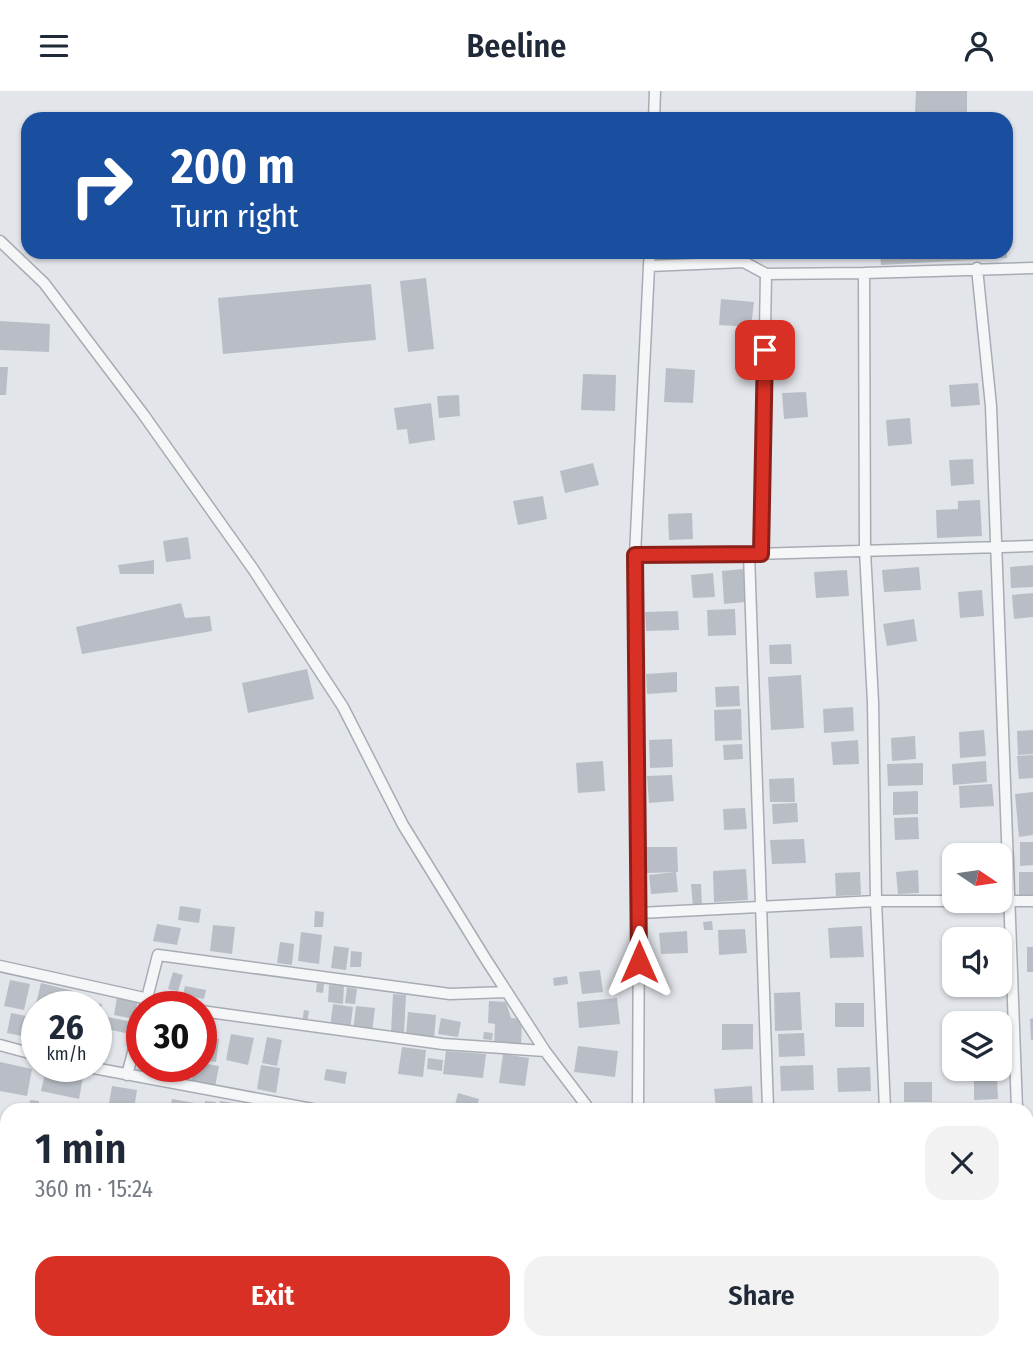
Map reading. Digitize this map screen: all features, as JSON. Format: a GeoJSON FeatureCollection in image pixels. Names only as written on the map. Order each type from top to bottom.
{"type":"FeatureCollection","features":[{"type":"Feature","properties":{"kind":"street"},"geometry":{"type":"LineString","coordinates":[[654,112],[655,91]]}},
{"type":"Feature","properties":{"kind":"street"},"geometry":{"type":"LineString","coordinates":[[0,241],[44,283],[143,414],[253,569],[344,707],[403,825],[545,1051],[584,1103]]}},
{"type":"Feature","properties":{"kind":"street"},"geometry":{"type":"LineString","coordinates":[[638,1103],[635,555],[650,259]]}},
{"type":"Feature","properties":{"kind":"street"},"geometry":{"type":"LineString","coordinates":[[649,267],[744,261],[766,274],[1033,268]]}},
{"type":"Feature","properties":{"kind":"street"},"geometry":{"type":"LineString","coordinates":[[977,268],[990,406],[1007,843]]}},
{"type":"Feature","properties":{"kind":"street"},"geometry":{"type":"LineString","coordinates":[[864,273],[865,551],[873,702],[876,901],[885,1103]]}},
{"type":"Feature","properties":{"kind":"street"},"geometry":{"type":"LineString","coordinates":[[766,274],[755,554],[760,906],[768,1103]]}},
{"type":"Feature","properties":{"kind":"street"},"geometry":{"type":"LineString","coordinates":[[635,555],[1033,546]]}},
{"type":"Feature","properties":{"kind":"street"},"geometry":{"type":"LineString","coordinates":[[639,913],[876,901],[942,901]]}},
{"type":"Feature","properties":{"kind":"street"},"geometry":{"type":"LineString","coordinates":[[1012,902],[1033,901]]}},
{"type":"Feature","properties":{"kind":"street"},"geometry":{"type":"LineString","coordinates":[[1009,913],[1017,1103]]}},
{"type":"Feature","properties":{"kind":"street"},"geometry":{"type":"LineString","coordinates":[[149,991],[158,955],[450,995],[507,992]]}},
{"type":"Feature","properties":{"kind":"street"},"geometry":{"type":"LineString","coordinates":[[0,966],[126,997]]}},
{"type":"Feature","properties":{"kind":"street"},"geometry":{"type":"LineString","coordinates":[[217,1013],[443,1044],[545,1051]]}},
{"type":"Feature","properties":{"kind":"street"},"geometry":{"type":"LineString","coordinates":[[0,1045],[21,1051]]}},
{"type":"Feature","properties":{"kind":"street"},"geometry":{"type":"LineString","coordinates":[[165,1082],[279,1103]]}},
{"type":"Feature","properties":{"kind":"building"},"geometry":{"type":"Polygon","coordinates":[[[916,91],[967,91],[967,112],[915,112],[916,91]]]}},
{"type":"Feature","properties":{"kind":"building"},"geometry":{"type":"Polygon","coordinates":[[[881,259],[989,259],[881,265],[881,259]]]}},
{"type":"Feature","properties":{"kind":"building"},"geometry":{"type":"Polygon","coordinates":[[[426,278],[434,349],[408,352],[400,281],[426,278]]]}},
{"type":"Feature","properties":{"kind":"building"},"geometry":{"type":"Polygon","coordinates":[[[371,284],[376,340],[223,354],[218,298],[371,284]]]}},
{"type":"Feature","properties":{"kind":"building"},"geometry":{"type":"Polygon","coordinates":[[[721,299],[754,302],[751,327],[719,325],[721,299]]]}},
{"type":"Feature","properties":{"kind":"building"},"geometry":{"type":"Polygon","coordinates":[[[0,321],[50,324],[49,352],[0,350],[0,321]]]}},
{"type":"Feature","properties":{"kind":"building"},"geometry":{"type":"Polygon","coordinates":[[[0,367],[8,367],[6,395],[0,395],[0,367]]]}},
{"type":"Feature","properties":{"kind":"building"},"geometry":{"type":"Polygon","coordinates":[[[666,368],[695,370],[693,403],[664,402],[666,368]]]}},
{"type":"Feature","properties":{"kind":"building"},"geometry":{"type":"Polygon","coordinates":[[[583,374],[616,375],[615,411],[581,410],[583,374]]]}},
{"type":"Feature","properties":{"kind":"building"},"geometry":{"type":"Polygon","coordinates":[[[978,383],[980,405],[951,407],[949,385],[978,383]]]}},
{"type":"Feature","properties":{"kind":"building"},"geometry":{"type":"Polygon","coordinates":[[[806,392],[808,417],[784,419],[782,393],[806,392]]]}},
{"type":"Feature","properties":{"kind":"building"},"geometry":{"type":"Polygon","coordinates":[[[459,395],[460,416],[439,418],[437,396],[459,395]]]}},
{"type":"Feature","properties":{"kind":"building"},"geometry":{"type":"Polygon","coordinates":[[[431,403],[435,440],[409,444],[407,429],[397,430],[394,408],[431,403]]]}},
{"type":"Feature","properties":{"kind":"building"},"geometry":{"type":"Polygon","coordinates":[[[910,418],[912,444],[888,446],[886,420],[910,418]]]}},
{"type":"Feature","properties":{"kind":"building"},"geometry":{"type":"Polygon","coordinates":[[[973,459],[974,484],[951,486],[949,460],[973,459]]]}},
{"type":"Feature","properties":{"kind":"building"},"geometry":{"type":"Polygon","coordinates":[[[593,463],[599,485],[565,493],[560,471],[593,463]]]}},
{"type":"Feature","properties":{"kind":"building"},"geometry":{"type":"Polygon","coordinates":[[[543,496],[547,519],[518,525],[513,501],[543,496]]]}},
{"type":"Feature","properties":{"kind":"building"},"geometry":{"type":"Polygon","coordinates":[[[980,500],[982,536],[937,538],[936,510],[958,509],[958,501],[980,500]]]}},
{"type":"Feature","properties":{"kind":"building"},"geometry":{"type":"Polygon","coordinates":[[[692,513],[693,539],[669,540],[668,514],[692,513]]]}},
{"type":"Feature","properties":{"kind":"building"},"geometry":{"type":"Polygon","coordinates":[[[188,537],[191,559],[166,562],[163,541],[188,537]]]}},
{"type":"Feature","properties":{"kind":"building"},"geometry":{"type":"Polygon","coordinates":[[[154,560],[154,574],[120,574],[118,565],[154,560]]]}},
{"type":"Feature","properties":{"kind":"building"},"geometry":{"type":"Polygon","coordinates":[[[1033,565],[1033,587],[1011,588],[1010,567],[1033,565]]]}},
{"type":"Feature","properties":{"kind":"building"},"geometry":{"type":"Polygon","coordinates":[[[919,567],[921,590],[884,592],[882,570],[919,567]]]}},
{"type":"Feature","properties":{"kind":"building"},"geometry":{"type":"Polygon","coordinates":[[[743,569],[746,602],[724,604],[722,571],[743,569]]]}},
{"type":"Feature","properties":{"kind":"building"},"geometry":{"type":"Polygon","coordinates":[[[847,570],[849,596],[816,598],[814,572],[847,570]]]}},
{"type":"Feature","properties":{"kind":"building"},"geometry":{"type":"Polygon","coordinates":[[[713,573],[715,597],[693,598],[691,575],[713,573]]]}},
{"type":"Feature","properties":{"kind":"building"},"geometry":{"type":"Polygon","coordinates":[[[982,590],[984,616],[960,618],[958,592],[982,590]]]}},
{"type":"Feature","properties":{"kind":"building"},"geometry":{"type":"Polygon","coordinates":[[[1033,593],[1033,617],[1014,619],[1012,595],[1033,593]]]}},
{"type":"Feature","properties":{"kind":"building"},"geometry":{"type":"Polygon","coordinates":[[[181,603],[185,618],[210,616],[212,631],[82,654],[76,627],[181,603]]]}},
{"type":"Feature","properties":{"kind":"building"},"geometry":{"type":"Polygon","coordinates":[[[735,609],[736,635],[708,636],[707,610],[735,609]]]}},
{"type":"Feature","properties":{"kind":"building"},"geometry":{"type":"Polygon","coordinates":[[[678,611],[679,630],[646,631],[645,612],[678,611]]]}},
{"type":"Feature","properties":{"kind":"building"},"geometry":{"type":"Polygon","coordinates":[[[914,619],[917,641],[887,646],[883,624],[914,619]]]}},
{"type":"Feature","properties":{"kind":"building"},"geometry":{"type":"Polygon","coordinates":[[[791,644],[792,664],[770,664],[769,645],[791,644]]]}},
{"type":"Feature","properties":{"kind":"building"},"geometry":{"type":"Polygon","coordinates":[[[307,669],[314,699],[248,713],[242,683],[307,669]]]}},
{"type":"Feature","properties":{"kind":"building"},"geometry":{"type":"Polygon","coordinates":[[[677,672],[677,692],[647,694],[646,674],[677,672]]]}},
{"type":"Feature","properties":{"kind":"building"},"geometry":{"type":"Polygon","coordinates":[[[801,675],[804,728],[771,730],[768,677],[801,675]]]}},
{"type":"Feature","properties":{"kind":"building"},"geometry":{"type":"Polygon","coordinates":[[[739,686],[740,706],[716,707],[715,687],[739,686]]]}},
{"type":"Feature","properties":{"kind":"building"},"geometry":{"type":"Polygon","coordinates":[[[853,707],[854,731],[824,733],[823,709],[853,707]]]}},
{"type":"Feature","properties":{"kind":"building"},"geometry":{"type":"Polygon","coordinates":[[[741,709],[742,740],[715,741],[714,710],[741,709]]]}},
{"type":"Feature","properties":{"kind":"building"},"geometry":{"type":"Polygon","coordinates":[[[984,730],[986,756],[960,758],[959,732],[984,730]]]}},
{"type":"Feature","properties":{"kind":"building"},"geometry":{"type":"Polygon","coordinates":[[[1033,730],[1033,754],[1018,755],[1017,731],[1033,730]]]}},
{"type":"Feature","properties":{"kind":"building"},"geometry":{"type":"Polygon","coordinates":[[[915,736],[916,759],[892,761],[891,738],[915,736]]]}},
{"type":"Feature","properties":{"kind":"building"},"geometry":{"type":"Polygon","coordinates":[[[672,739],[673,767],[650,768],[649,740],[672,739]]]}},
{"type":"Feature","properties":{"kind":"building"},"geometry":{"type":"Polygon","coordinates":[[[858,740],[859,764],[833,765],[831,742],[858,740]]]}},
{"type":"Feature","properties":{"kind":"building"},"geometry":{"type":"Polygon","coordinates":[[[742,744],[743,759],[724,760],[723,745],[742,744]]]}},
{"type":"Feature","properties":{"kind":"building"},"geometry":{"type":"Polygon","coordinates":[[[1033,755],[1033,778],[1019,779],[1017,756],[1033,755]]]}},
{"type":"Feature","properties":{"kind":"building"},"geometry":{"type":"Polygon","coordinates":[[[603,761],[605,791],[578,793],[576,763],[603,761]]]}},
{"type":"Feature","properties":{"kind":"building"},"geometry":{"type":"Polygon","coordinates":[[[986,761],[987,782],[953,785],[952,764],[986,761]]]}},
{"type":"Feature","properties":{"kind":"building"},"geometry":{"type":"Polygon","coordinates":[[[923,763],[923,785],[888,786],[887,764],[923,763]]]}},
{"type":"Feature","properties":{"kind":"building"},"geometry":{"type":"Polygon","coordinates":[[[672,775],[674,801],[649,803],[647,776],[672,775]]]}},
{"type":"Feature","properties":{"kind":"building"},"geometry":{"type":"Polygon","coordinates":[[[794,778],[795,802],[770,802],[769,779],[794,778]]]}},
{"type":"Feature","properties":{"kind":"building"},"geometry":{"type":"Polygon","coordinates":[[[992,784],[994,806],[960,808],[959,786],[992,784]]]}},
{"type":"Feature","properties":{"kind":"building"},"geometry":{"type":"Polygon","coordinates":[[[918,791],[918,814],[893,815],[893,792],[918,791]]]}},
{"type":"Feature","properties":{"kind":"building"},"geometry":{"type":"Polygon","coordinates":[[[1033,792],[1033,835],[1019,837],[1015,794],[1033,792]]]}},
{"type":"Feature","properties":{"kind":"building"},"geometry":{"type":"Polygon","coordinates":[[[797,803],[798,822],[773,824],[772,804],[797,803]]]}},
{"type":"Feature","properties":{"kind":"building"},"geometry":{"type":"Polygon","coordinates":[[[745,808],[747,829],[724,830],[723,809],[745,808]]]}},
{"type":"Feature","properties":{"kind":"building"},"geometry":{"type":"Polygon","coordinates":[[[918,817],[919,839],[895,840],[894,818],[918,817]]]}},
{"type":"Feature","properties":{"kind":"building"},"geometry":{"type":"Polygon","coordinates":[[[804,839],[806,863],[772,864],[770,840],[804,839]]]}},
{"type":"Feature","properties":{"kind":"building"},"geometry":{"type":"Polygon","coordinates":[[[1020,842],[1033,842],[1033,865],[1020,866],[1020,842]]]}},
{"type":"Feature","properties":{"kind":"building"},"geometry":{"type":"Polygon","coordinates":[[[646,847],[677,847],[678,872],[647,873],[646,847]]]}},
{"type":"Feature","properties":{"kind":"building"},"geometry":{"type":"Polygon","coordinates":[[[746,869],[748,900],[714,902],[713,871],[746,869]]]}},
{"type":"Feature","properties":{"kind":"building"},"geometry":{"type":"Polygon","coordinates":[[[918,870],[919,893],[898,894],[896,872],[918,870]]]}},
{"type":"Feature","properties":{"kind":"building"},"geometry":{"type":"Polygon","coordinates":[[[676,872],[678,892],[651,894],[649,875],[676,872]]]}},
{"type":"Feature","properties":{"kind":"building"},"geometry":{"type":"Polygon","coordinates":[[[860,872],[861,895],[836,896],[835,873],[860,872]]]}},
{"type":"Feature","properties":{"kind":"building"},"geometry":{"type":"Polygon","coordinates":[[[1019,872],[1033,872],[1033,897],[1019,897],[1019,872]]]}},
{"type":"Feature","properties":{"kind":"building"},"geometry":{"type":"Polygon","coordinates":[[[691,884],[701,884],[702,907],[693,907],[691,884]]]}},
{"type":"Feature","properties":{"kind":"building"},"geometry":{"type":"Polygon","coordinates":[[[180,906],[201,909],[199,923],[178,920],[180,906]]]}},
{"type":"Feature","properties":{"kind":"building"},"geometry":{"type":"Polygon","coordinates":[[[315,911],[324,912],[323,927],[314,927],[315,911]]]}},
{"type":"Feature","properties":{"kind":"building"},"geometry":{"type":"Polygon","coordinates":[[[712,921],[713,930],[704,930],[703,922],[712,921]]]}},
{"type":"Feature","properties":{"kind":"building"},"geometry":{"type":"Polygon","coordinates":[[[157,924],[181,928],[177,945],[153,941],[157,924]]]}},
{"type":"Feature","properties":{"kind":"building"},"geometry":{"type":"Polygon","coordinates":[[[213,925],[235,927],[232,954],[210,951],[213,925]]]}},
{"type":"Feature","properties":{"kind":"building"},"geometry":{"type":"Polygon","coordinates":[[[862,926],[864,957],[830,958],[828,928],[862,926]]]}},
{"type":"Feature","properties":{"kind":"building"},"geometry":{"type":"Polygon","coordinates":[[[745,929],[747,953],[719,955],[718,930],[745,929]]]}},
{"type":"Feature","properties":{"kind":"building"},"geometry":{"type":"Polygon","coordinates":[[[687,931],[688,953],[661,954],[659,933],[687,931]]]}},
{"type":"Feature","properties":{"kind":"building"},"geometry":{"type":"Polygon","coordinates":[[[301,932],[322,935],[319,964],[298,961],[301,932]]]}},
{"type":"Feature","properties":{"kind":"building"},"geometry":{"type":"Polygon","coordinates":[[[280,942],[294,944],[292,965],[277,963],[280,942]]]}},
{"type":"Feature","properties":{"kind":"building"},"geometry":{"type":"Polygon","coordinates":[[[334,946],[349,948],[346,970],[331,968],[334,946]]]}},
{"type":"Feature","properties":{"kind":"building"},"geometry":{"type":"Polygon","coordinates":[[[1027,947],[1033,947],[1033,972],[1027,972],[1027,947]]]}},
{"type":"Feature","properties":{"kind":"building"},"geometry":{"type":"Polygon","coordinates":[[[351,951],[362,952],[361,967],[350,967],[351,951]]]}},
{"type":"Feature","properties":{"kind":"building"},"geometry":{"type":"Polygon","coordinates":[[[600,970],[603,992],[582,994],[579,972],[600,970]]]}},
{"type":"Feature","properties":{"kind":"building"},"geometry":{"type":"Polygon","coordinates":[[[173,972],[183,975],[178,991],[168,989],[173,972]]]}},
{"type":"Feature","properties":{"kind":"building"},"geometry":{"type":"Polygon","coordinates":[[[567,976],[568,984],[554,986],[553,978],[567,976]]]}},
{"type":"Feature","properties":{"kind":"building"},"geometry":{"type":"Polygon","coordinates":[[[10,980],[30,984],[28,991],[21,991],[21,1009],[4,1006],[10,980]]]}},
{"type":"Feature","properties":{"kind":"building"},"geometry":{"type":"Polygon","coordinates":[[[41,983],[73,991],[39,991],[41,983]]]}},
{"type":"Feature","properties":{"kind":"building"},"geometry":{"type":"Polygon","coordinates":[[[317,983],[324,984],[323,993],[316,992],[317,983]]]}},
{"type":"Feature","properties":{"kind":"building"},"geometry":{"type":"Polygon","coordinates":[[[329,985],[344,986],[343,1004],[328,1002],[329,985]]]}},
{"type":"Feature","properties":{"kind":"building"},"geometry":{"type":"Polygon","coordinates":[[[185,986],[206,990],[206,991],[184,991],[185,986]]]}},
{"type":"Feature","properties":{"kind":"building"},"geometry":{"type":"Polygon","coordinates":[[[347,987],[357,989],[355,1004],[345,1003],[347,987]]]}},
{"type":"Feature","properties":{"kind":"building"},"geometry":{"type":"Polygon","coordinates":[[[800,992],[802,1030],[775,1031],[774,993],[800,992]]]}},
{"type":"Feature","properties":{"kind":"building"},"geometry":{"type":"Polygon","coordinates":[[[393,994],[406,995],[404,1033],[391,1032],[393,994]]]}},
{"type":"Feature","properties":{"kind":"building"},"geometry":{"type":"Polygon","coordinates":[[[117,997],[126,999],[126,1017],[114,1015],[117,997]]]}},
{"type":"Feature","properties":{"kind":"building"},"geometry":{"type":"Polygon","coordinates":[[[617,998],[620,1024],[579,1028],[577,1002],[617,998]]]}},
{"type":"Feature","properties":{"kind":"building"},"geometry":{"type":"Polygon","coordinates":[[[489,1001],[506,1002],[511,1018],[522,1019],[521,1046],[494,1045],[495,1024],[488,1023],[489,1001]]]}},
{"type":"Feature","properties":{"kind":"building"},"geometry":{"type":"Polygon","coordinates":[[[835,1003],[864,1003],[864,1027],[835,1027],[835,1003]]]}},
{"type":"Feature","properties":{"kind":"building"},"geometry":{"type":"Polygon","coordinates":[[[333,1004],[353,1007],[350,1030],[330,1027],[333,1004]]]}},
{"type":"Feature","properties":{"kind":"building"},"geometry":{"type":"Polygon","coordinates":[[[356,1006],[375,1008],[372,1032],[353,1030],[356,1006]]]}},
{"type":"Feature","properties":{"kind":"building"},"geometry":{"type":"Polygon","coordinates":[[[304,1010],[309,1011],[307,1023],[302,1023],[304,1010]]]}},
{"type":"Feature","properties":{"kind":"building"},"geometry":{"type":"Polygon","coordinates":[[[408,1012],[436,1015],[434,1039],[406,1036],[408,1012]]]}},
{"type":"Feature","properties":{"kind":"building"},"geometry":{"type":"Polygon","coordinates":[[[11,1013],[21,1015],[21,1036],[7,1033],[11,1013]]]}},
{"type":"Feature","properties":{"kind":"building"},"geometry":{"type":"Polygon","coordinates":[[[112,1018],[126,1021],[126,1033],[112,1030],[112,1018]]]}},
{"type":"Feature","properties":{"kind":"building"},"geometry":{"type":"Polygon","coordinates":[[[441,1018],[461,1022],[458,1037],[438,1034],[441,1018]]]}},
{"type":"Feature","properties":{"kind":"building"},"geometry":{"type":"Polygon","coordinates":[[[1033,1018],[1033,1040],[1031,1040],[1030,1019],[1033,1018]]]}},
{"type":"Feature","properties":{"kind":"building"},"geometry":{"type":"Polygon","coordinates":[[[722,1024],[753,1024],[753,1049],[722,1050],[722,1024]]]}},
{"type":"Feature","properties":{"kind":"building"},"geometry":{"type":"Polygon","coordinates":[[[484,1032],[493,1033],[492,1040],[483,1039],[484,1032]]]}},
{"type":"Feature","properties":{"kind":"building"},"geometry":{"type":"Polygon","coordinates":[[[804,1033],[805,1056],[779,1057],[778,1034],[804,1033]]]}},
{"type":"Feature","properties":{"kind":"building"},"geometry":{"type":"Polygon","coordinates":[[[231,1034],[254,1038],[248,1065],[226,1060],[231,1034]]]}},
{"type":"Feature","properties":{"kind":"building"},"geometry":{"type":"Polygon","coordinates":[[[267,1037],[282,1040],[277,1066],[262,1063],[267,1037]]]}},
{"type":"Feature","properties":{"kind":"building"},"geometry":{"type":"Polygon","coordinates":[[[578,1046],[618,1051],[615,1077],[574,1072],[578,1046]]]}},
{"type":"Feature","properties":{"kind":"building"},"geometry":{"type":"Polygon","coordinates":[[[402,1047],[426,1050],[423,1077],[398,1074],[402,1047]]]}},
{"type":"Feature","properties":{"kind":"building"},"geometry":{"type":"Polygon","coordinates":[[[446,1051],[486,1054],[483,1078],[443,1074],[446,1051]]]}},
{"type":"Feature","properties":{"kind":"building"},"geometry":{"type":"Polygon","coordinates":[[[503,1054],[529,1058],[525,1086],[499,1083],[503,1054]]]}},
{"type":"Feature","properties":{"kind":"building"},"geometry":{"type":"Polygon","coordinates":[[[428,1058],[443,1060],[442,1071],[427,1069],[428,1058]]]}},
{"type":"Feature","properties":{"kind":"building"},"geometry":{"type":"Polygon","coordinates":[[[0,1062],[21,1067],[21,1082],[30,1082],[27,1096],[0,1091],[0,1062]]]}},
{"type":"Feature","properties":{"kind":"building"},"geometry":{"type":"Polygon","coordinates":[[[261,1065],[280,1068],[276,1093],[257,1089],[261,1065]]]}},
{"type":"Feature","properties":{"kind":"building"},"geometry":{"type":"Polygon","coordinates":[[[813,1065],[814,1090],[781,1091],[780,1066],[813,1065]]]}},
{"type":"Feature","properties":{"kind":"building"},"geometry":{"type":"Polygon","coordinates":[[[870,1067],[871,1091],[838,1092],[837,1068],[870,1067]]]}},
{"type":"Feature","properties":{"kind":"building"},"geometry":{"type":"Polygon","coordinates":[[[326,1069],[347,1072],[345,1084],[324,1080],[326,1069]]]}},
{"type":"Feature","properties":{"kind":"building"},"geometry":{"type":"Polygon","coordinates":[[[974,1081],[997,1081],[998,1099],[974,1100],[974,1081]]]}},
{"type":"Feature","properties":{"kind":"building"},"geometry":{"type":"Polygon","coordinates":[[[43,1082],[82,1082],[79,1099],[41,1091],[43,1082]]]}},
{"type":"Feature","properties":{"kind":"building"},"geometry":{"type":"Polygon","coordinates":[[[191,1082],[216,1082],[215,1087],[191,1082]]]}},
{"type":"Feature","properties":{"kind":"building"},"geometry":{"type":"Polygon","coordinates":[[[904,1082],[932,1082],[932,1102],[904,1102],[904,1082]]]}},
{"type":"Feature","properties":{"kind":"building"},"geometry":{"type":"Polygon","coordinates":[[[112,1086],[137,1090],[135,1103],[109,1103],[112,1086]]]}},
{"type":"Feature","properties":{"kind":"building"},"geometry":{"type":"Polygon","coordinates":[[[752,1086],[753,1103],[715,1103],[714,1089],[752,1086]]]}},
{"type":"Feature","properties":{"kind":"building"},"geometry":{"type":"Polygon","coordinates":[[[458,1093],[479,1099],[478,1103],[456,1103],[458,1093]]]}},
{"type":"Feature","properties":{"kind":"building"},"geometry":{"type":"Polygon","coordinates":[[[172,1099],[195,1103],[171,1103],[172,1099]]]}},
{"type":"Feature","properties":{"kind":"route"},"geometry":{"type":"LineString","coordinates":[[639,962],[635,555],[761,554],[765,350]]}}]}
